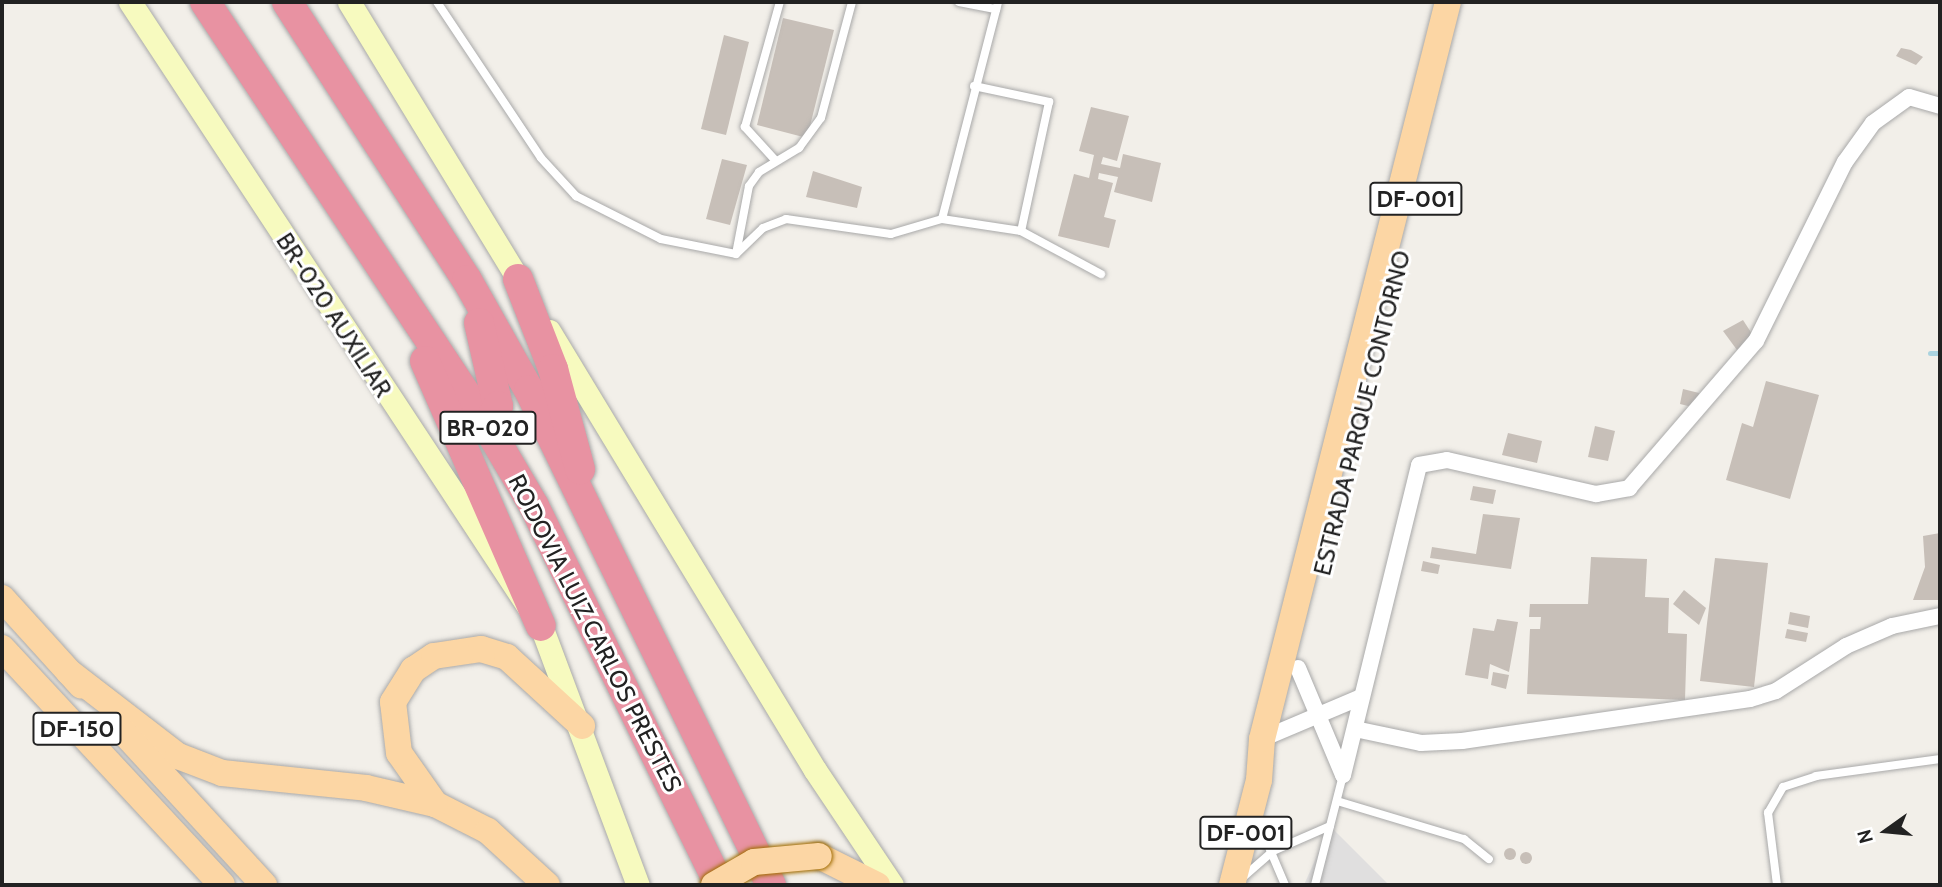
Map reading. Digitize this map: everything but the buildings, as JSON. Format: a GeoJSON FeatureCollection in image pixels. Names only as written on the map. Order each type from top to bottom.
{"type":"FeatureCollection","features":[{"type":"Feature","properties":{"kind":"highway","name":"RODOVIA LUIZ CARLOS PRESTES"},"geometry":{"type":"LineString","coordinates":[[205,2],[487,426],[552,538],[717,885]]}},
{"type":"Feature","properties":{"kind":"highway","name":"RODOVIA LUIZ CARLOS PRESTES"},"geometry":{"type":"LineString","coordinates":[[287,2],[467,280],[529,390],[771,885]]}},
{"type":"Feature","properties":{"kind":"highway"},"geometry":{"type":"LineString","coordinates":[[518,279],[562,398],[590,517]]}},
{"type":"Feature","properties":{"kind":"highway"},"geometry":{"type":"LineString","coordinates":[[467,280],[498,406],[487,426]]}},
{"type":"Feature","properties":{"kind":"highway"},"geometry":{"type":"LineString","coordinates":[[390,281],[541,626]]}},
{"type":"Feature","properties":{"kind":"main road","name":"BR-020 AUXILIAR"},"geometry":{"type":"LineString","coordinates":[[130,2],[541,626],[582,726],[638,885]]}},
{"type":"Feature","properties":{"kind":"main road"},"geometry":{"type":"LineString","coordinates":[[349,2],[780,713],[892,885]]}},
{"type":"Feature","properties":{"kind":"main road"},"geometry":{"type":"LineString","coordinates":[[1432,70],[1435,2]]}},
{"type":"Feature","properties":{"kind":"main road","name":"ESTRADA PARQUE CONTORNO"},"geometry":{"type":"LineString","coordinates":[[1233,885],[1448,2]]}},
{"type":"Feature","properties":{"kind":"main road","name":"ESTRADA PARQUE CONTORNO"},"geometry":{"type":"LineString","coordinates":[[1270,737],[1298,668],[1461,2]]}},
{"type":"Feature","properties":{"kind":"main road","name":"DF-150"},"geometry":{"type":"LineString","coordinates":[[2,598],[264,885]]}},
{"type":"Feature","properties":{"kind":"main road","name":"DF-150"},"geometry":{"type":"LineString","coordinates":[[2,648],[222,885]]}},
{"type":"Feature","properties":{"kind":"main road"},"geometry":{"type":"LineString","coordinates":[[435,804],[399,753],[393,702],[413,670],[434,656],[481,649],[508,657],[582,726]]}},
{"type":"Feature","properties":{"kind":"main road"},"geometry":{"type":"LineString","coordinates":[[69,672],[178,756],[211,769],[366,788],[435,804],[488,831],[547,885]]}},
{"type":"Feature","properties":{"kind":"main road"},"geometry":{"type":"LineString","coordinates":[[717,885],[754,862],[824,863],[877,885]]}},
{"type":"Feature","properties":{"kind":"main road"},"geometry":{"type":"LineString","coordinates":[[734,885],[772,869],[824,863],[857,885]]}},
{"type":"Feature","properties":{"kind":"street"},"geometry":{"type":"LineString","coordinates":[[1343,775],[1419,465],[1447,460],[1596,495],[1629,488],[1756,341],[1845,162],[1873,123],[1909,97],[1940,106]]}},
{"type":"Feature","properties":{"kind":"street"},"geometry":{"type":"LineString","coordinates":[[1355,729],[1421,743],[1462,741],[1751,699],[1776,691],[1846,646],[1892,626],[1940,616]]}},
{"type":"Feature","properties":{"kind":"street"},"geometry":{"type":"LineString","coordinates":[[1298,668],[1315,718],[1343,775]]}},
{"type":"Feature","properties":{"kind":"street"},"geometry":{"type":"LineString","coordinates":[[1270,737],[1361,697]]}},
{"type":"Feature","properties":{"kind":"lane"},"geometry":{"type":"LineString","coordinates":[[437,2],[541,158],[576,196],[660,239],[736,254]]}},
{"type":"Feature","properties":{"kind":"lane"},"geometry":{"type":"LineString","coordinates":[[775,160],[745,127],[780,2]]}},
{"type":"Feature","properties":{"kind":"lane"},"geometry":{"type":"LineString","coordinates":[[736,254],[749,186],[775,160],[799,148],[821,118],[852,2]]}},
{"type":"Feature","properties":{"kind":"lane"},"geometry":{"type":"LineString","coordinates":[[942,219],[974,86],[997,5],[959,2]]}},
{"type":"Feature","properties":{"kind":"lane"},"geometry":{"type":"LineString","coordinates":[[974,86],[1049,102],[1021,231]]}},
{"type":"Feature","properties":{"kind":"lane"},"geometry":{"type":"LineString","coordinates":[[736,254],[763,228],[786,219],[891,234],[942,219],[1021,231],[1101,274]]}},
{"type":"Feature","properties":{"kind":"lane"},"geometry":{"type":"LineString","coordinates":[[1777,885],[1768,813],[1783,787],[1816,776],[1940,759]]}},
{"type":"Feature","properties":{"kind":"lane"},"geometry":{"type":"LineString","coordinates":[[1315,885],[1343,775]]}},
{"type":"Feature","properties":{"kind":"lane"},"geometry":{"type":"LineString","coordinates":[[1337,801],[1464,839],[1489,859]]}},
{"type":"Feature","properties":{"kind":"lane"},"geometry":{"type":"LineString","coordinates":[[1252,810],[1273,851],[1285,885]]}},
{"type":"Feature","properties":{"kind":"lane"},"geometry":{"type":"LineString","coordinates":[[1233,885],[1273,851],[1330,826]]}},
{"type":"Feature","properties":{"kind":"shaded area"},"geometry":{"type":"Polygon","coordinates":[[[1330,826],[1389,885],[1304,885],[1330,826]]]}},
{"type":"Feature","properties":{"kind":"waterway"},"geometry":{"type":"LineString","coordinates":[[1930,353],[1940,353]]}}]}
